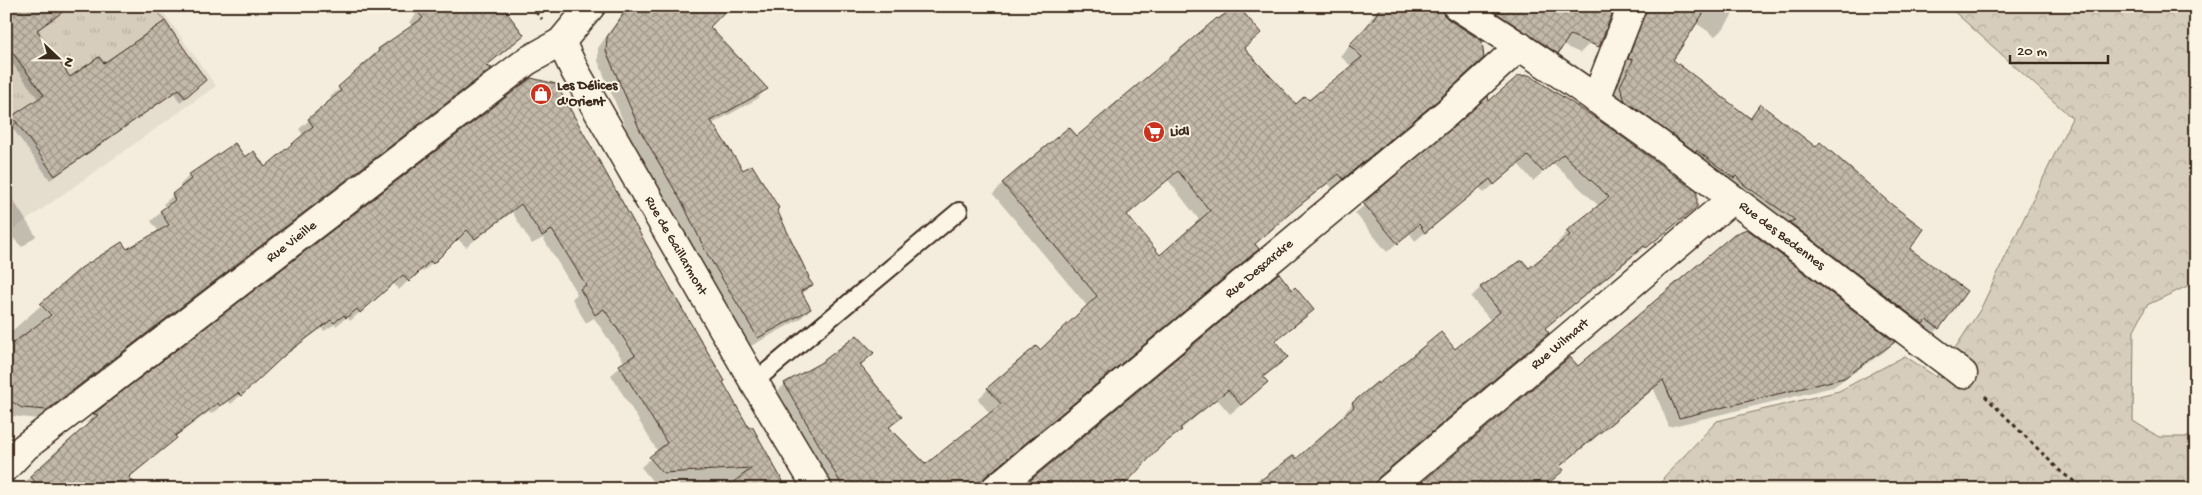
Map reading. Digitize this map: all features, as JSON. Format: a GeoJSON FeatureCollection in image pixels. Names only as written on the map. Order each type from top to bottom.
{"type":"FeatureCollection","features":[{"type":"Feature","properties":{"kind":"street"},"geometry":{"type":"LineString","coordinates":[[561,42],[591,6]]}},
{"type":"Feature","properties":{"kind":"street","name":"Rue des Bedennes"},"geometry":{"type":"LineString","coordinates":[[1457,6],[1520,46],[1596,99],[1963,374]]}},
{"type":"Feature","properties":{"kind":"street"},"geometry":{"type":"LineString","coordinates":[[1596,99],[1632,6]]}},
{"type":"Feature","properties":{"kind":"street","name":"Rue de Gaillarmont"},"geometry":{"type":"LineString","coordinates":[[561,42],[575,71],[754,382],[818,489]]}},
{"type":"Feature","properties":{"kind":"street","name":"Rue Vieille"},"geometry":{"type":"LineString","coordinates":[[6,467],[15,442],[527,61],[561,42]]}},
{"type":"Feature","properties":{"kind":"street","name":"Rue Descardre"},"geometry":{"type":"LineString","coordinates":[[995,489],[1448,112],[1520,46]]}},
{"type":"Feature","properties":{"kind":"street","name":"Rue Wilmart"},"geometry":{"type":"LineString","coordinates":[[1389,489],[1732,200]]}},
{"type":"Feature","properties":{"kind":"lane"},"geometry":{"type":"LineString","coordinates":[[754,382],[959,211]]}},
{"type":"Feature","properties":{"kind":"path"},"geometry":{"type":"LineString","coordinates":[[1963,374],[2062,473],[2086,489]]}},
{"type":"Feature","properties":{"kind":"shaded area"},"geometry":{"type":"Polygon","coordinates":[[[6,6],[159,6],[216,86],[14,229],[6,221],[6,6]]]}},
{"type":"Feature","properties":{"kind":"green space"},"geometry":{"type":"Polygon","coordinates":[[[61,6],[154,6],[165,21],[104,63],[99,57],[70,77],[37,30],[62,10],[61,6]]]}},
{"type":"Feature","properties":{"kind":"green space"},"geometry":{"type":"Polygon","coordinates":[[[1948,6],[2196,6],[2196,282],[2147,305],[2134,330],[2133,421],[2159,437],[2196,437],[2196,489],[1660,489],[1664,477],[1717,421],[1839,391],[1905,356],[1936,377],[1980,310],[2072,118],[1948,6]]]}},
{"type":"Feature","properties":{"kind":"green space"},"geometry":{"type":"Polygon","coordinates":[[[10,49],[44,95],[17,123],[6,131],[6,52],[10,49]]]}},
{"type":"Feature","properties":{"kind":"building"},"geometry":{"type":"Polygon","coordinates":[[[6,6],[71,6],[37,30],[70,77],[99,57],[104,63],[165,21],[206,80],[185,98],[179,89],[55,176],[12,116],[44,95],[6,44],[6,6]]]}},
{"type":"Feature","properties":{"kind":"building"},"geometry":{"type":"Polygon","coordinates":[[[413,6],[502,6],[524,35],[486,66],[492,68],[47,410],[22,408],[6,398],[6,348],[51,315],[40,304],[81,268],[122,242],[127,249],[169,225],[160,211],[175,200],[172,194],[191,179],[188,175],[235,143],[245,157],[254,151],[265,167],[313,126],[308,119],[341,91],[338,87],[379,51],[378,49],[423,18],[413,6]]]}},
{"type":"Feature","properties":{"kind":"building"},"geometry":{"type":"Polygon","coordinates":[[[629,6],[730,6],[710,27],[768,89],[711,121],[743,170],[752,165],[779,208],[777,210],[813,285],[801,291],[811,309],[758,338],[706,252],[684,206],[640,130],[606,51],[607,37],[629,6]]]}},
{"type":"Feature","properties":{"kind":"building"},"geometry":{"type":"Polygon","coordinates":[[[1238,6],[1261,33],[1244,48],[1296,104],[1305,96],[1309,100],[1362,57],[1349,45],[1373,20],[1381,6],[1442,6],[1443,14],[1448,19],[1482,41],[1484,58],[1438,100],[1343,179],[1339,174],[1296,208],[1255,244],[1259,249],[985,477],[980,489],[844,489],[784,383],[822,362],[857,335],[874,353],[860,365],[902,417],[889,427],[926,464],[1001,404],[987,388],[1036,346],[1040,350],[1097,296],[1002,183],[1069,127],[1077,136],[1218,19],[1238,6]],[[1178,171],[1127,215],[1160,255],[1210,211],[1178,171]]]}},
{"type":"Feature","properties":{"kind":"building"},"geometry":{"type":"Polygon","coordinates":[[[1486,6],[1615,6],[1599,47],[1570,35],[1558,54],[1486,6]]]}},
{"type":"Feature","properties":{"kind":"building"},"geometry":{"type":"Polygon","coordinates":[[[1647,6],[1708,6],[1673,60],[1750,118],[1760,104],[1816,147],[1820,142],[1891,204],[1924,229],[1910,249],[1967,291],[1939,329],[1927,320],[1923,324],[1789,222],[1795,220],[1743,184],[1736,176],[1734,178],[1625,101],[1620,86],[1633,60],[1628,59],[1647,6]]]}},
{"type":"Feature","properties":{"kind":"building"},"geometry":{"type":"Polygon","coordinates":[[[1529,75],[1606,125],[1697,192],[1697,207],[1646,248],[1644,246],[1545,328],[1549,333],[1379,477],[1374,489],[1249,489],[1294,455],[1296,459],[1354,407],[1352,403],[1441,332],[1455,349],[1500,312],[1480,287],[1522,260],[1529,268],[1570,235],[1566,231],[1609,197],[1563,154],[1543,172],[1528,156],[1494,185],[1490,179],[1425,233],[1419,224],[1398,244],[1363,203],[1488,96],[1489,101],[1518,76],[1529,75]]]}},
{"type":"Feature","properties":{"kind":"building"},"geometry":{"type":"Polygon","coordinates":[[[531,78],[556,84],[684,312],[725,381],[723,382],[749,428],[752,426],[787,489],[724,489],[752,468],[663,473],[649,457],[667,443],[619,365],[635,355],[604,309],[595,315],[580,289],[586,285],[552,230],[542,236],[521,204],[475,239],[467,230],[433,264],[430,261],[409,282],[403,275],[360,313],[357,309],[346,318],[344,315],[334,323],[331,320],[287,353],[241,396],[238,393],[220,406],[218,403],[175,436],[177,438],[129,477],[140,489],[42,489],[30,476],[98,415],[93,414],[531,78]]]}},
{"type":"Feature","properties":{"kind":"building"},"geometry":{"type":"Polygon","coordinates":[[[1747,229],[1895,342],[1844,378],[1679,418],[1663,380],[1560,466],[1564,470],[1542,489],[1414,489],[1570,357],[1578,366],[1734,234],[1747,229]]]}},
{"type":"Feature","properties":{"kind":"building"},"geometry":{"type":"Polygon","coordinates":[[[1279,273],[1292,290],[1295,287],[1314,310],[1275,341],[1288,357],[1263,377],[1268,382],[1241,405],[1228,390],[1180,428],[1182,430],[1162,445],[1125,484],[1124,481],[1114,489],[1020,489],[1279,273]]]}},
{"type":"Feature","properties":{"kind":"place","name":"Les Délices d'Orient"},"geometry":{"type":"Point","coordinates":[541,94]}},
{"type":"Feature","properties":{"kind":"place","name":"Lidl"},"geometry":{"type":"Point","coordinates":[1154,132]}}]}
